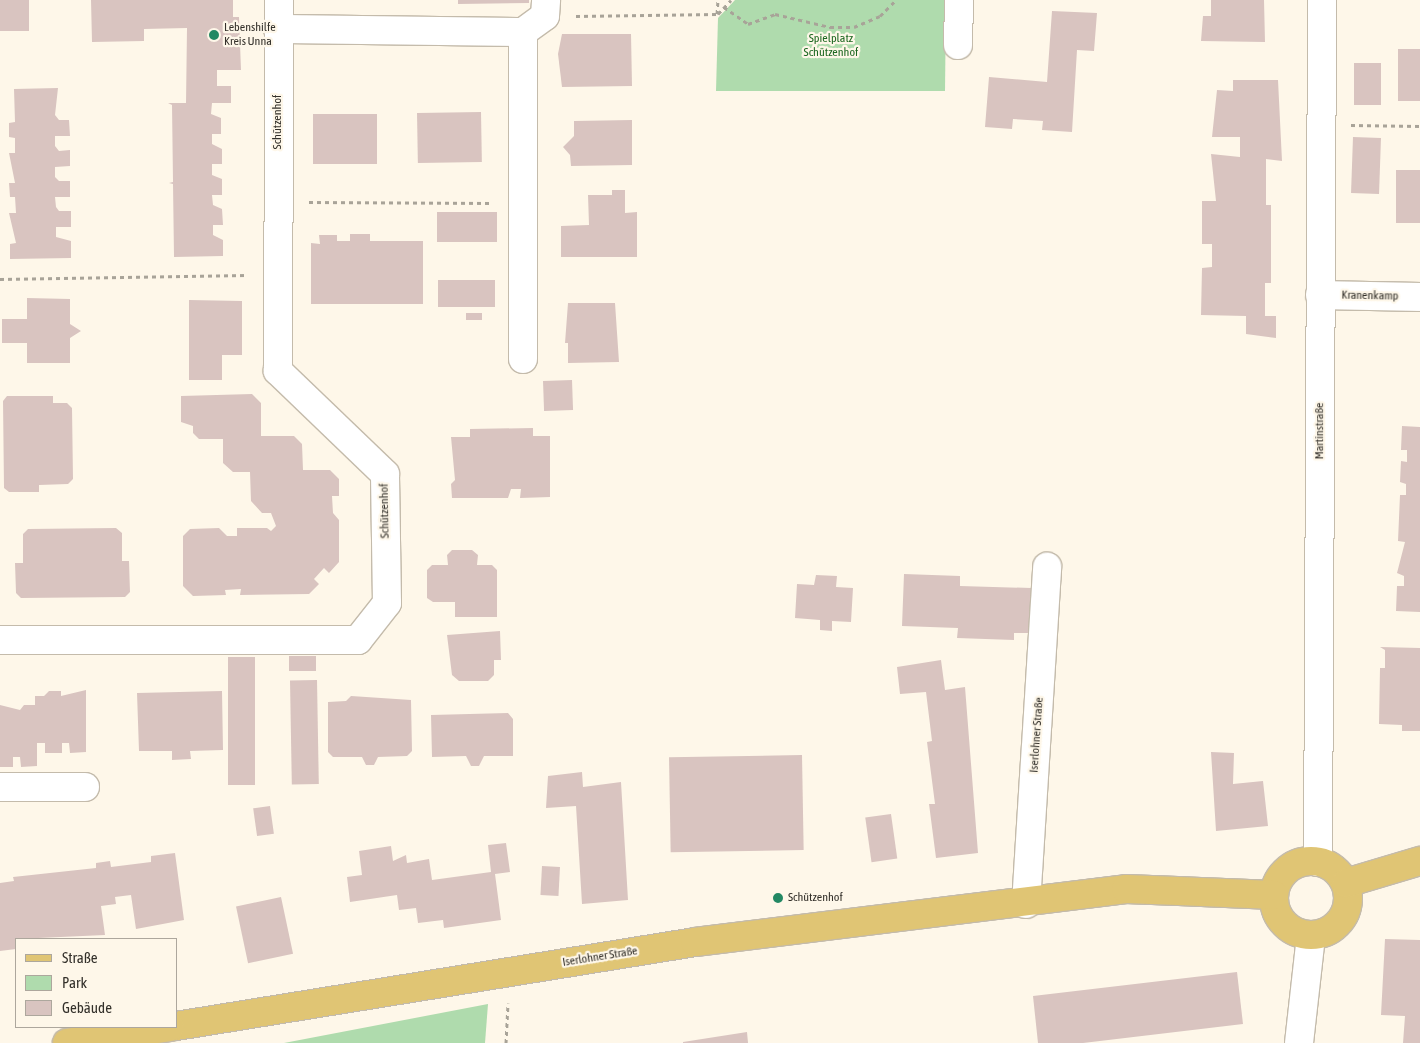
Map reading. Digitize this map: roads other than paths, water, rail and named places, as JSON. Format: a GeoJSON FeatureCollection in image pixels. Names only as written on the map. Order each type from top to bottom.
{"type":"FeatureCollection","features":[{"type":"Feature","properties":{"kind":"main road"},"geometry":{"type":"LineString","coordinates":[[1346,883],[1420,860]]}},
{"type":"Feature","properties":{"kind":"main road"},"geometry":{"type":"LineString","coordinates":[[1306,861],[1318,862],[1339,873],[1346,883],[1349,895],[1343,919],[1324,934],[1311,936],[1288,928],[1275,908],[1274,896],[1277,883],[1289,869],[1306,861]]}},
{"type":"Feature","properties":{"kind":"main road","name":"Iserlohner Straße"},"geometry":{"type":"LineString","coordinates":[[178,1026],[695,942],[1026,904],[1126,890],[1274,896]]}},
{"type":"Feature","properties":{"kind":"main road"},"geometry":{"type":"LineString","coordinates":[[67,1043],[164,1028]]}},
{"type":"Feature","properties":{"kind":"street","name":"Schützenhof"},"geometry":{"type":"LineString","coordinates":[[0,640],[358,640],[387,603],[385,474],[278,371],[278,0]]}},
{"type":"Feature","properties":{"kind":"street"},"geometry":{"type":"LineString","coordinates":[[958,45],[959,0]]}},
{"type":"Feature","properties":{"kind":"street","name":"Martinstraße"},"geometry":{"type":"LineString","coordinates":[[1318,862],[1322,0]]}},
{"type":"Feature","properties":{"kind":"street"},"geometry":{"type":"LineString","coordinates":[[524,359],[522,32],[545,8]]}},
{"type":"Feature","properties":{"kind":"street"},"geometry":{"type":"LineString","coordinates":[[278,29],[522,32]]}},
{"type":"Feature","properties":{"kind":"street","name":"Kranenkamp"},"geometry":{"type":"LineString","coordinates":[[1320,295],[1420,297]]}},
{"type":"Feature","properties":{"kind":"street","name":"Iserlohner Straße"},"geometry":{"type":"LineString","coordinates":[[1026,904],[1047,566]]}},
{"type":"Feature","properties":{"kind":"street"},"geometry":{"type":"LineString","coordinates":[[0,787],[85,787]]}},
{"type":"Feature","properties":{"kind":"street"},"geometry":{"type":"LineString","coordinates":[[1299,1043],[1311,936]]}},
{"type":"Feature","properties":{"kind":"place","name":"Lebenshilfe Kreis Unna"},"geometry":{"type":"Point","coordinates":[214,35]}},
{"type":"Feature","properties":{"kind":"place","name":"Schützenhof"},"geometry":{"type":"Point","coordinates":[778,898]}},
{"type":"Feature","properties":{"kind":"park label","name":"Spielplatz Schützenhof"},"geometry":{"type":"Point","coordinates":[831,46]}}]}
